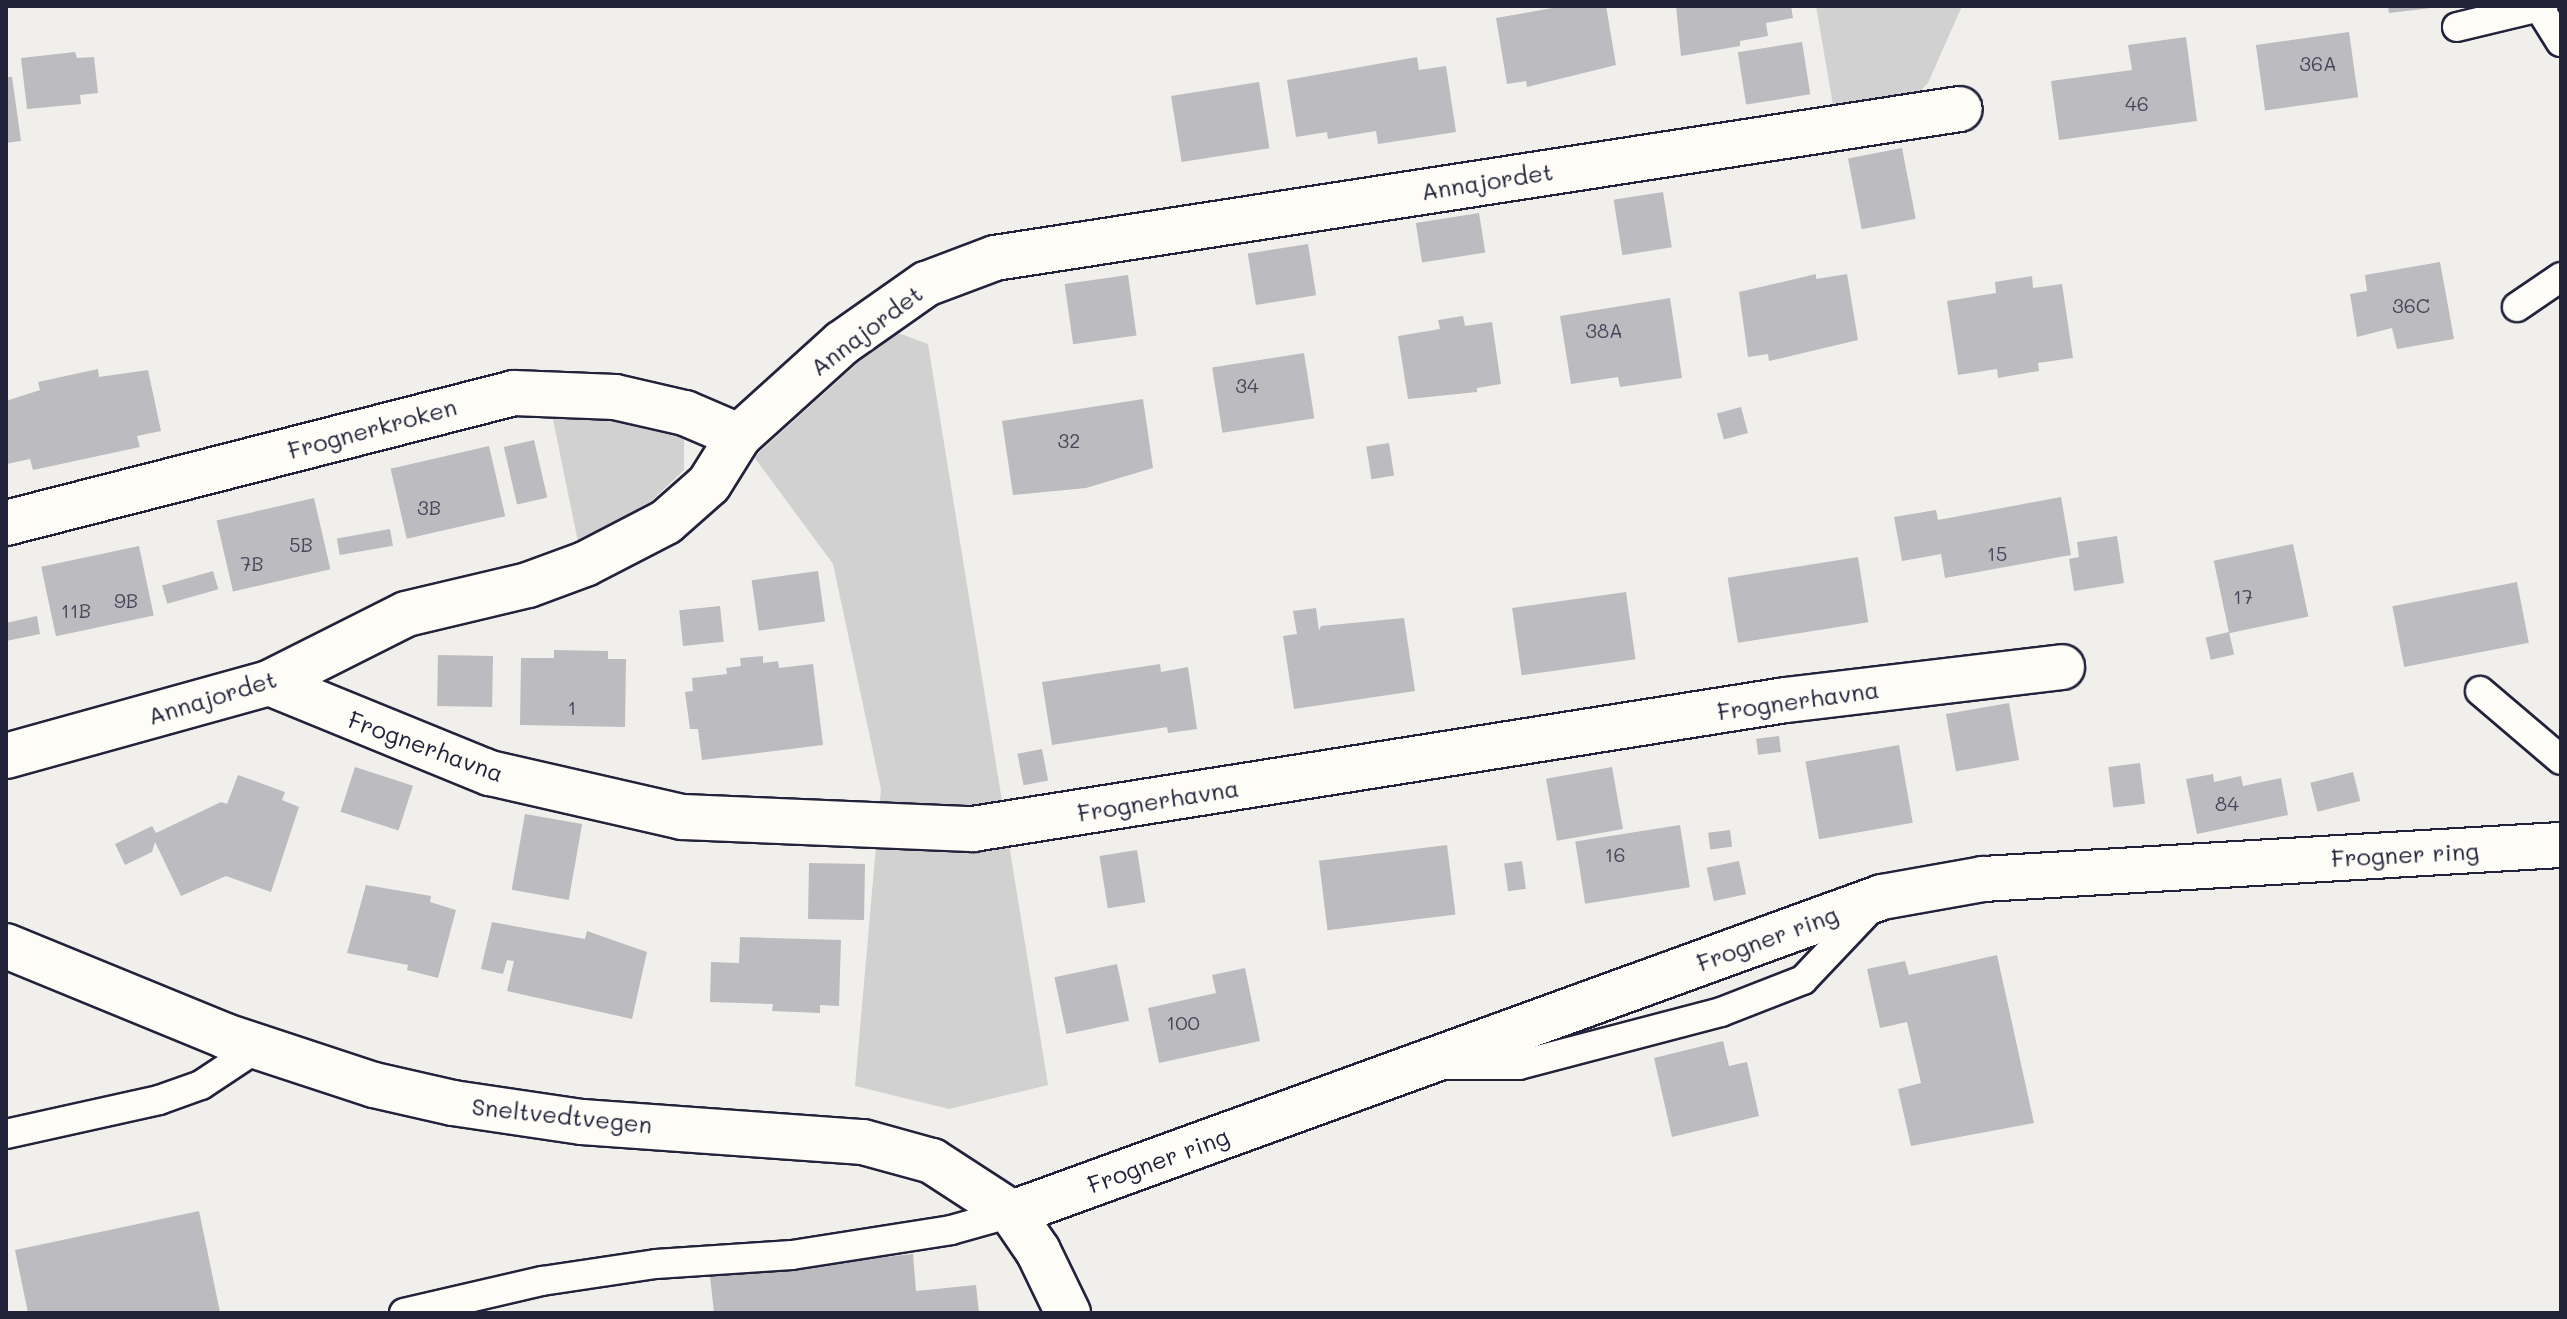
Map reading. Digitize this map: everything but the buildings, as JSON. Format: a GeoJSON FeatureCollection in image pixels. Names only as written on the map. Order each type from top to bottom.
{"type":"FeatureCollection","features":[{"type":"Feature","properties":{"kind":"street","name":"Annajordet"},"geometry":{"type":"LineString","coordinates":[[6,756],[269,683],[406,614],[528,585],[585,564],[666,522],[709,484],[739,436],[842,343],[926,284],[995,258],[1960,109]]}},
{"type":"Feature","properties":{"kind":"street","name":"Frognerkroken"},"geometry":{"type":"LineString","coordinates":[[6,523],[514,393],[615,397],[685,413],[739,436]]}},
{"type":"Feature","properties":{"kind":"street","name":"Frognerhavna"},"geometry":{"type":"LineString","coordinates":[[269,683],[490,773],[682,817],[973,829],[1786,700],[2062,667]]}},
{"type":"Feature","properties":{"kind":"street","name":"Frogner ring"},"geometry":{"type":"LineString","coordinates":[[1012,1213],[1882,897],[1983,879],[2561,845]]}},
{"type":"Feature","properties":{"kind":"street","name":"Sneltvedtvegen"},"geometry":{"type":"LineString","coordinates":[[8,950],[257,1048],[374,1085],[504,1112],[863,1142],[932,1161],[1012,1213],[1038,1251],[1068,1313]]}},
{"type":"Feature","properties":{"kind":"lane"},"geometry":{"type":"LineString","coordinates":[[2457,27],[2542,8],[2561,42]]}},
{"type":"Feature","properties":{"kind":"lane"},"geometry":{"type":"LineString","coordinates":[[2517,307],[2561,277]]}},
{"type":"Feature","properties":{"kind":"lane"},"geometry":{"type":"LineString","coordinates":[[2480,691],[2561,760]]}},
{"type":"Feature","properties":{"kind":"lane"},"geometry":{"type":"LineString","coordinates":[[6,1134],[159,1100],[210,1080],[257,1048]]}},
{"type":"Feature","properties":{"kind":"lane"},"geometry":{"type":"LineString","coordinates":[[404,1313],[542,1281],[656,1264],[792,1255],[951,1230],[1012,1213]]}},
{"type":"Feature","properties":{"kind":"shaded area"},"geometry":{"type":"Polygon","coordinates":[[[1816,6],[1962,6],[1928,83],[1913,98],[1835,117],[1816,6]]]}},
{"type":"Feature","properties":{"kind":"shaded area"},"geometry":{"type":"Polygon","coordinates":[[[893,331],[928,344],[1048,1085],[949,1109],[855,1086],[881,789],[833,564],[754,457],[893,331]]]}},
{"type":"Feature","properties":{"kind":"shaded area"},"geometry":{"type":"Polygon","coordinates":[[[551,410],[609,411],[684,436],[684,470],[643,509],[578,542],[551,410]]]}}]}
